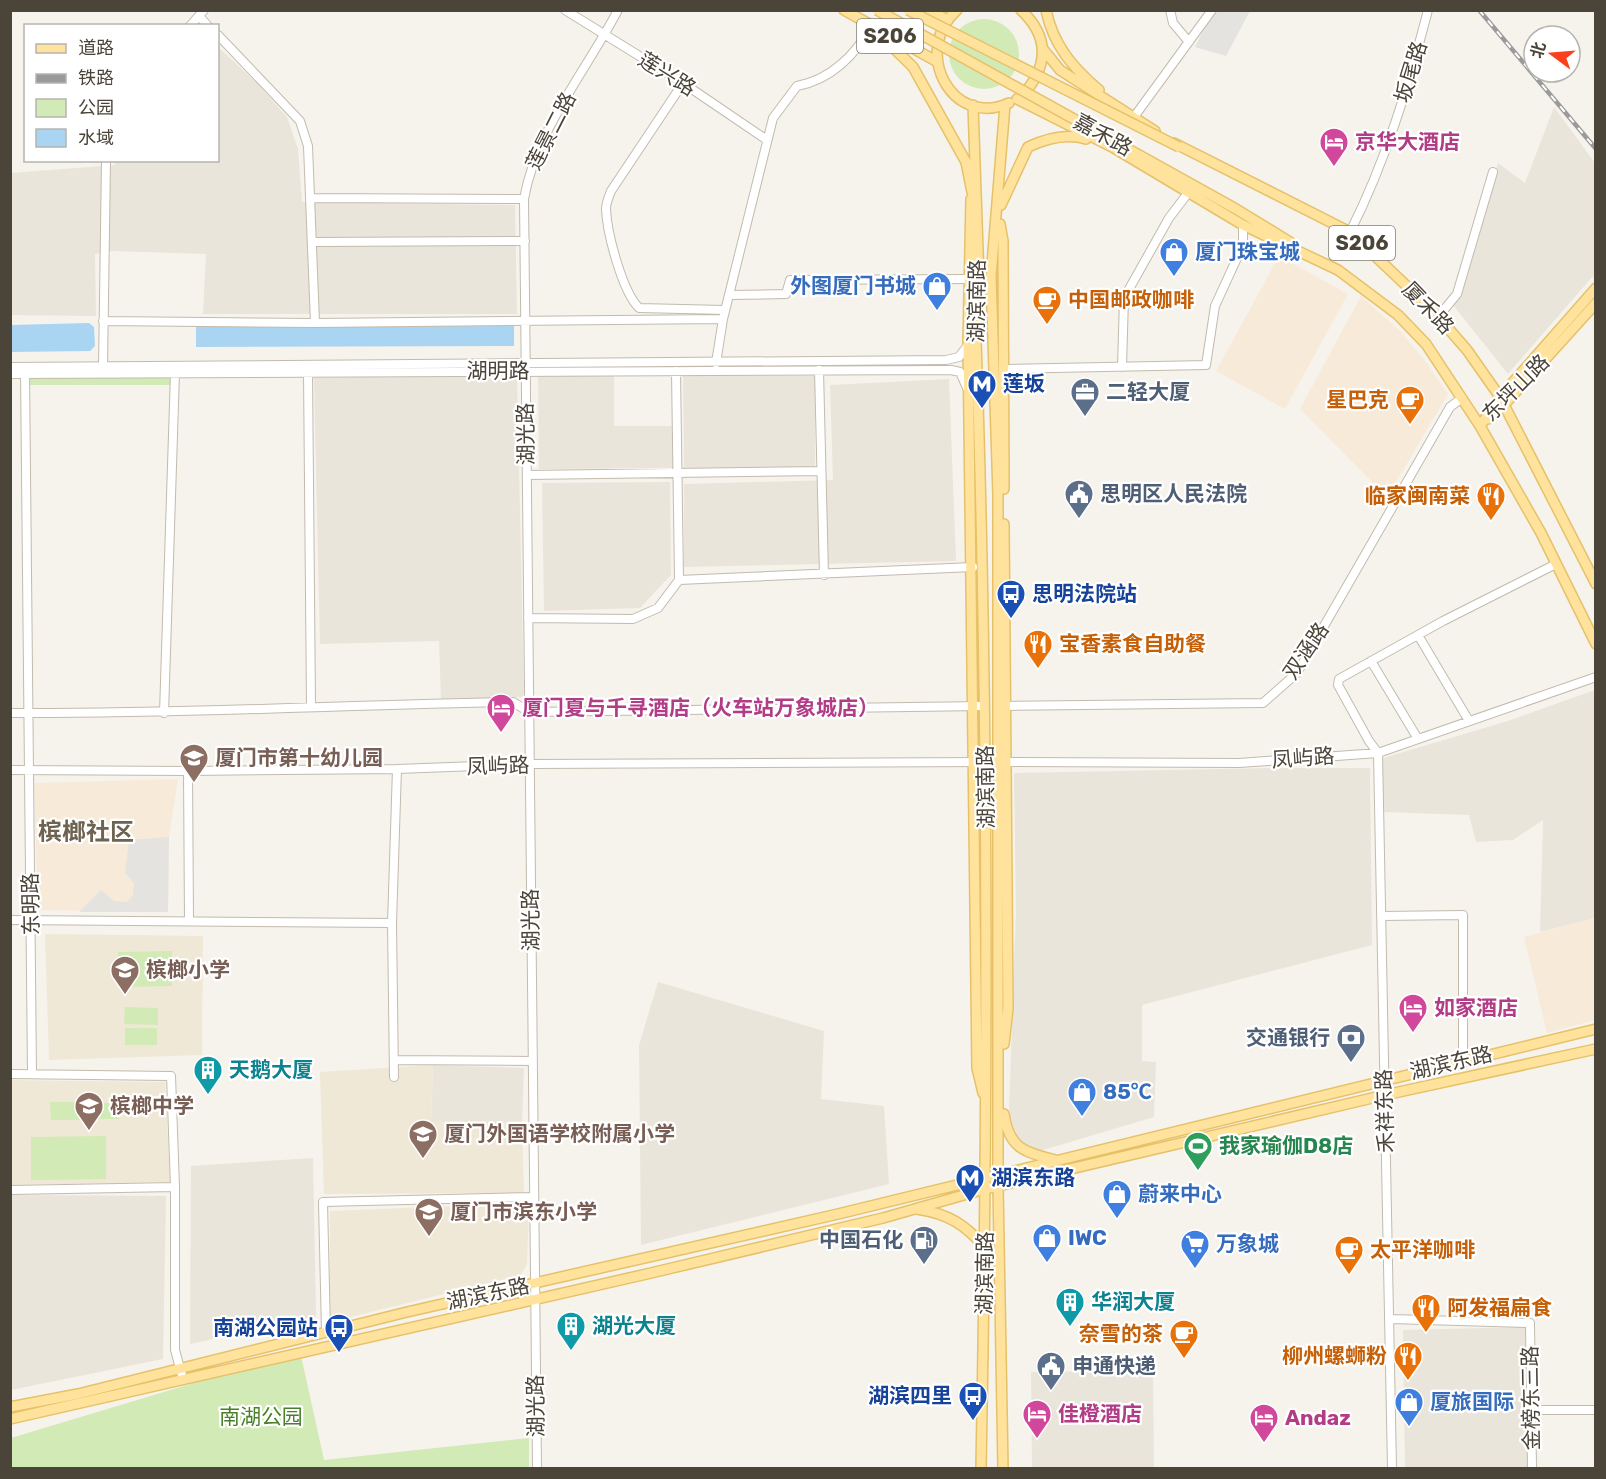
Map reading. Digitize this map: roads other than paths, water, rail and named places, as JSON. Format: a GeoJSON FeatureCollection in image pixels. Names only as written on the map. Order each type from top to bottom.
{"type":"FeatureCollection","features":[{"type":"Feature","properties":{"kind":"main road","name":"S206"},"geometry":{"type":"LineString","coordinates":[[844,10],[936,61]]}},
{"type":"Feature","properties":{"kind":"main road","name":"嘉禾路"},"geometry":{"type":"LineString","coordinates":[[877,10],[1112,144],[1236,209],[1327,265]]}},
{"type":"Feature","properties":{"kind":"main road","name":"嘉禾路"},"geometry":{"type":"LineString","coordinates":[[908,10],[1179,147]]}},
{"type":"Feature","properties":{"kind":"main road","name":"S206"},"geometry":{"type":"LineString","coordinates":[[929,10],[947,20]]}},
{"type":"Feature","properties":{"kind":"main road"},"geometry":{"type":"LineString","coordinates":[[957,10],[947,20],[936,46],[939,74],[954,97],[972,105],[987,107],[1005,105],[1017,99],[1034,84],[1041,67],[1043,49]]}},
{"type":"Feature","properties":{"kind":"main road","name":"厦禾路"},"geometry":{"type":"LineString","coordinates":[[1021,10],[1036,27],[1043,49],[1060,70],[1179,147],[1350,232],[1438,316],[1467,350],[1502,401],[1596,584]]}},
{"type":"Feature","properties":{"kind":"main road"},"geometry":{"type":"LineString","coordinates":[[1046,10],[1053,35],[1073,66],[1132,116]]}},
{"type":"Feature","properties":{"kind":"main road"},"geometry":{"type":"LineString","coordinates":[[871,26],[913,67],[966,162],[972,192]]}},
{"type":"Feature","properties":{"kind":"main road","name":"S206"},"geometry":{"type":"LineString","coordinates":[[1017,99],[1059,121],[1112,144],[1243,225],[1327,265],[1398,315],[1426,344],[1480,426],[1556,564],[1596,645]]}},
{"type":"Feature","properties":{"kind":"main road","name":"湖滨南路"},"geometry":{"type":"LineString","coordinates":[[972,105],[979,279],[976,340],[979,706],[987,762],[987,1111],[981,1468]]}},
{"type":"Feature","properties":{"kind":"main road","name":"湖滨南路"},"geometry":{"type":"LineString","coordinates":[[1001,706],[998,495],[991,276],[998,213],[1005,105]]}},
{"type":"Feature","properties":{"kind":"main road"},"geometry":{"type":"LineString","coordinates":[[998,213],[1013,174],[1028,147],[1042,141],[1079,137],[1112,144]]}},
{"type":"Feature","properties":{"kind":"main road"},"geometry":{"type":"LineString","coordinates":[[975,152],[968,279],[968,343],[979,706],[975,762],[977,1068],[987,1111]]}},
{"type":"Feature","properties":{"kind":"main road","name":"湖滨南路"},"geometry":{"type":"LineString","coordinates":[[998,213],[1003,241],[1001,762],[1008,1008],[1000,1085],[998,1186],[1003,1468]]}},
{"type":"Feature","properties":{"kind":"main road","name":"东坪山路"},"geometry":{"type":"LineString","coordinates":[[1480,426],[1596,288]]}},
{"type":"Feature","properties":{"kind":"main road","name":"东坪山路"},"geometry":{"type":"LineString","coordinates":[[1502,401],[1596,303]]}},
{"type":"Feature","properties":{"kind":"main road","name":"湖滨东路"},"geometry":{"type":"LineString","coordinates":[[10,1407],[78,1394],[326,1332],[838,1214],[1596,1029]]}},
{"type":"Feature","properties":{"kind":"main road","name":"湖滨东路"},"geometry":{"type":"LineString","coordinates":[[10,1419],[883,1218],[985,1189],[1385,1095],[1596,1049]]}},
{"type":"Feature","properties":{"kind":"main road"},"geometry":{"type":"LineString","coordinates":[[1000,1085],[1006,1130],[1024,1152],[1056,1160]]}},
{"type":"Feature","properties":{"kind":"main road"},"geometry":{"type":"LineString","coordinates":[[883,1218],[918,1209],[941,1213],[965,1225],[985,1247]]}},
{"type":"Feature","properties":{"kind":"street","name":"莲兴路"},"geometry":{"type":"LineString","coordinates":[[565,10],[683,83],[767,140]]}},
{"type":"Feature","properties":{"kind":"street","name":"莲景二路"},"geometry":{"type":"LineString","coordinates":[[526,368],[524,199],[529,171],[565,101],[606,35],[618,10]]}},
{"type":"Feature","properties":{"kind":"street"},"geometry":{"type":"LineString","coordinates":[[1170,10],[1173,23],[1189,42]]}},
{"type":"Feature","properties":{"kind":"street"},"geometry":{"type":"LineString","coordinates":[[1132,116],[1212,10]]}},
{"type":"Feature","properties":{"kind":"street","name":"坂尾路"},"geometry":{"type":"LineString","coordinates":[[1350,232],[1374,183],[1390,142],[1422,39],[1428,10]]}},
{"type":"Feature","properties":{"kind":"street"},"geometry":{"type":"LineString","coordinates":[[716,363],[725,310],[773,118],[797,86],[818,82],[861,46],[871,26]]}},
{"type":"Feature","properties":{"kind":"street"},"geometry":{"type":"LineString","coordinates":[[219,36],[300,122],[308,147],[312,198],[315,323]]}},
{"type":"Feature","properties":{"kind":"street"},"geometry":{"type":"LineString","coordinates":[[683,83],[611,190],[606,207],[611,240],[631,300],[639,308],[725,310]]}},
{"type":"Feature","properties":{"kind":"street"},"geometry":{"type":"LineString","coordinates":[[104,369],[105,162]]}},
{"type":"Feature","properties":{"kind":"street"},"geometry":{"type":"LineString","coordinates":[[1438,316],[1457,294],[1493,172]]}},
{"type":"Feature","properties":{"kind":"street"},"geometry":{"type":"LineString","coordinates":[[1122,367],[1124,298],[1170,219],[1188,193]]}},
{"type":"Feature","properties":{"kind":"street"},"geometry":{"type":"LineString","coordinates":[[312,198],[524,199]]}},
{"type":"Feature","properties":{"kind":"street"},"geometry":{"type":"LineString","coordinates":[[1003,369],[1206,365],[1215,306],[1243,245],[1243,225]]}},
{"type":"Feature","properties":{"kind":"street"},"geometry":{"type":"LineString","coordinates":[[313,242],[525,241]]}},
{"type":"Feature","properties":{"kind":"street"},"geometry":{"type":"LineString","coordinates":[[729,295],[786,294],[790,280],[968,279]]}},
{"type":"Feature","properties":{"kind":"street"},"geometry":{"type":"LineString","coordinates":[[103,321],[315,323],[723,319]]}},
{"type":"Feature","properties":{"kind":"street","name":"湖明路"},"geometry":{"type":"LineString","coordinates":[[104,369],[175,373],[308,372],[946,360],[959,357],[968,343]]}},
{"type":"Feature","properties":{"kind":"street","name":"湖明路"},"geometry":{"type":"LineString","coordinates":[[10,367],[25,370],[526,368],[676,371],[951,370],[960,372],[969,396]]}},
{"type":"Feature","properties":{"kind":"street","name":"湖光路"},"geometry":{"type":"LineString","coordinates":[[526,368],[537,1468]]}},
{"type":"Feature","properties":{"kind":"street","name":"湖明路"},"geometry":{"type":"LineString","coordinates":[[10,374],[25,370]]}},
{"type":"Feature","properties":{"kind":"street","name":"东明路"},"geometry":{"type":"LineString","coordinates":[[25,370],[32,1074]]}},
{"type":"Feature","properties":{"kind":"street"},"geometry":{"type":"LineString","coordinates":[[819,370],[824,574]]}},
{"type":"Feature","properties":{"kind":"street"},"geometry":{"type":"LineString","coordinates":[[528,618],[633,619],[658,608],[679,580],[676,371]]}},
{"type":"Feature","properties":{"kind":"street"},"geometry":{"type":"LineString","coordinates":[[308,372],[311,706]]}},
{"type":"Feature","properties":{"kind":"street"},"geometry":{"type":"LineString","coordinates":[[164,712],[175,373]]}},
{"type":"Feature","properties":{"kind":"street","name":"双涵路"},"geometry":{"type":"LineString","coordinates":[[1001,706],[1263,703],[1297,673],[1450,407],[1462,398]]}},
{"type":"Feature","properties":{"kind":"street"},"geometry":{"type":"LineString","coordinates":[[527,475],[821,471]]}},
{"type":"Feature","properties":{"kind":"street"},"geometry":{"type":"LineString","coordinates":[[1378,753],[1338,685],[1339,679],[1418,635],[1556,564]]}},
{"type":"Feature","properties":{"kind":"street"},"geometry":{"type":"LineString","coordinates":[[679,580],[973,567]]}},
{"type":"Feature","properties":{"kind":"street"},"geometry":{"type":"LineString","coordinates":[[1418,635],[1469,721]]}},
{"type":"Feature","properties":{"kind":"street"},"geometry":{"type":"LineString","coordinates":[[1371,661],[1418,739]]}},
{"type":"Feature","properties":{"kind":"street","name":"凤屿路"},"geometry":{"type":"LineString","coordinates":[[1001,762],[1239,763],[1378,753],[1596,677]]}},
{"type":"Feature","properties":{"kind":"street"},"geometry":{"type":"LineString","coordinates":[[10,713],[164,712],[513,702],[529,712],[979,706]]}},
{"type":"Feature","properties":{"kind":"street","name":"禾祥东路"},"geometry":{"type":"LineString","coordinates":[[1378,753],[1391,1319],[1392,1468]]}},
{"type":"Feature","properties":{"kind":"street","name":"凤屿路"},"geometry":{"type":"LineString","coordinates":[[10,770],[188,771],[397,769],[530,764],[987,762]]}},
{"type":"Feature","properties":{"kind":"street"},"geometry":{"type":"LineString","coordinates":[[394,1077],[392,923],[397,769]]}},
{"type":"Feature","properties":{"kind":"street"},"geometry":{"type":"LineString","coordinates":[[188,771],[189,921]]}},
{"type":"Feature","properties":{"kind":"street"},"geometry":{"type":"LineString","coordinates":[[1381,916],[1463,915],[1463,1060]]}},
{"type":"Feature","properties":{"kind":"street"},"geometry":{"type":"LineString","coordinates":[[10,920],[392,923]]}},
{"type":"Feature","properties":{"kind":"street"},"geometry":{"type":"LineString","coordinates":[[394,1059],[533,1061]]}},
{"type":"Feature","properties":{"kind":"street"},"geometry":{"type":"LineString","coordinates":[[10,1074],[171,1076],[176,1187],[175,1350],[183,1379]]}},
{"type":"Feature","properties":{"kind":"street"},"geometry":{"type":"LineString","coordinates":[[10,1190],[176,1187]]}},
{"type":"Feature","properties":{"kind":"street"},"geometry":{"type":"LineString","coordinates":[[326,1332],[323,1202],[534,1197]]}},
{"type":"Feature","properties":{"kind":"street","name":"金榜东三路"},"geometry":{"type":"LineString","coordinates":[[1391,1319],[1530,1323],[1532,1468]]}},
{"type":"Feature","properties":{"kind":"street"},"geometry":{"type":"LineString","coordinates":[[1531,1410],[1596,1410]]}},
{"type":"Feature","properties":{"kind":"water"},"geometry":{"type":"Polygon","coordinates":[[[89,323],[94,327],[95,346],[90,351],[11,352],[11,325],[89,323]]]}},
{"type":"Feature","properties":{"kind":"water"},"geometry":{"type":"Polygon","coordinates":[[[514,326],[514,346],[196,347],[196,327],[514,326]]]}},
{"type":"Feature","properties":{"kind":"railway"},"geometry":{"type":"LineString","coordinates":[[1479,10],[1596,149]]}},
{"type":"Feature","properties":{"kind":"place","name":"京华大酒店"},"geometry":{"type":"Point","coordinates":[1334,168]}},
{"type":"Feature","properties":{"kind":"place","name":"厦门珠宝城"},"geometry":{"type":"Point","coordinates":[1174,278]}},
{"type":"Feature","properties":{"kind":"place","name":"外图厦门书城"},"geometry":{"type":"Point","coordinates":[937,312]}},
{"type":"Feature","properties":{"kind":"place","name":"中国邮政咖啡"},"geometry":{"type":"Point","coordinates":[1047,326]}},
{"type":"Feature","properties":{"kind":"place","name":"莲坂"},"geometry":{"type":"Point","coordinates":[982,410]}},
{"type":"Feature","properties":{"kind":"place","name":"二轻大厦"},"geometry":{"type":"Point","coordinates":[1085,418]}},
{"type":"Feature","properties":{"kind":"place","name":"星巴克"},"geometry":{"type":"Point","coordinates":[1410,426]}},
{"type":"Feature","properties":{"kind":"place","name":"思明区人民法院"},"geometry":{"type":"Point","coordinates":[1079,520]}},
{"type":"Feature","properties":{"kind":"place","name":"临家闽南菜"},"geometry":{"type":"Point","coordinates":[1491,522]}},
{"type":"Feature","properties":{"kind":"place","name":"思明法院站"},"geometry":{"type":"Point","coordinates":[1011,620]}},
{"type":"Feature","properties":{"kind":"place","name":"宝香素食自助餐"},"geometry":{"type":"Point","coordinates":[1038,670]}},
{"type":"Feature","properties":{"kind":"place","name":"厦门夏与千寻酒店（火车站万象城店）"},"geometry":{"type":"Point","coordinates":[501,734]}},
{"type":"Feature","properties":{"kind":"place","name":"厦门市第十幼儿园"},"geometry":{"type":"Point","coordinates":[194,784]}},
{"type":"Feature","properties":{"kind":"place","name":"槟榔小学"},"geometry":{"type":"Point","coordinates":[125,996]}},
{"type":"Feature","properties":{"kind":"place","name":"如家酒店"},"geometry":{"type":"Point","coordinates":[1413,1034]}},
{"type":"Feature","properties":{"kind":"place","name":"交通银行"},"geometry":{"type":"Point","coordinates":[1351,1064]}},
{"type":"Feature","properties":{"kind":"place","name":"天鹅大厦"},"geometry":{"type":"Point","coordinates":[208,1096]}},
{"type":"Feature","properties":{"kind":"place","name":"85℃"},"geometry":{"type":"Point","coordinates":[1082,1118]}},
{"type":"Feature","properties":{"kind":"place","name":"槟榔中学"},"geometry":{"type":"Point","coordinates":[89,1132]}},
{"type":"Feature","properties":{"kind":"place","name":"厦门外国语学校附属小学"},"geometry":{"type":"Point","coordinates":[423,1160]}},
{"type":"Feature","properties":{"kind":"place","name":"我家瑜伽D8店"},"geometry":{"type":"Point","coordinates":[1198,1172]}},
{"type":"Feature","properties":{"kind":"place","name":"湖滨东路"},"geometry":{"type":"Point","coordinates":[970,1204]}},
{"type":"Feature","properties":{"kind":"place","name":"蔚来中心"},"geometry":{"type":"Point","coordinates":[1117,1220]}},
{"type":"Feature","properties":{"kind":"place","name":"厦门市滨东小学"},"geometry":{"type":"Point","coordinates":[429,1238]}},
{"type":"Feature","properties":{"kind":"place","name":"IWC"},"geometry":{"type":"Point","coordinates":[1047,1264]}},
{"type":"Feature","properties":{"kind":"place","name":"中国石化"},"geometry":{"type":"Point","coordinates":[924,1266]}},
{"type":"Feature","properties":{"kind":"place","name":"万象城"},"geometry":{"type":"Point","coordinates":[1195,1270]}},
{"type":"Feature","properties":{"kind":"place","name":"太平洋咖啡"},"geometry":{"type":"Point","coordinates":[1349,1276]}},
{"type":"Feature","properties":{"kind":"place","name":"华润大厦"},"geometry":{"type":"Point","coordinates":[1070,1328]}},
{"type":"Feature","properties":{"kind":"place","name":"阿发福扁食"},"geometry":{"type":"Point","coordinates":[1426,1334]}},
{"type":"Feature","properties":{"kind":"place","name":"湖光大厦"},"geometry":{"type":"Point","coordinates":[571,1352]}},
{"type":"Feature","properties":{"kind":"place","name":"南湖公园站"},"geometry":{"type":"Point","coordinates":[339,1354]}},
{"type":"Feature","properties":{"kind":"place","name":"奈雪的茶"},"geometry":{"type":"Point","coordinates":[1184,1360]}},
{"type":"Feature","properties":{"kind":"place","name":"柳州螺蛳粉"},"geometry":{"type":"Point","coordinates":[1408,1382]}},
{"type":"Feature","properties":{"kind":"place","name":"申通快递"},"geometry":{"type":"Point","coordinates":[1051,1392]}},
{"type":"Feature","properties":{"kind":"place","name":"湖滨四里"},"geometry":{"type":"Point","coordinates":[973,1422]}},
{"type":"Feature","properties":{"kind":"place","name":"厦旅国际"},"geometry":{"type":"Point","coordinates":[1409,1428]}},
{"type":"Feature","properties":{"kind":"place","name":"佳橙酒店"},"geometry":{"type":"Point","coordinates":[1037,1440]}},
{"type":"Feature","properties":{"kind":"place","name":"Andaz"},"geometry":{"type":"Point","coordinates":[1264,1444]}},
{"type":"Feature","properties":{"kind":"district","name":"槟榔社区"},"geometry":{"type":"Point","coordinates":[86,832]}},
{"type":"Feature","properties":{"kind":"park label","name":"南湖公园"},"geometry":{"type":"Point","coordinates":[261,1417]}}]}
